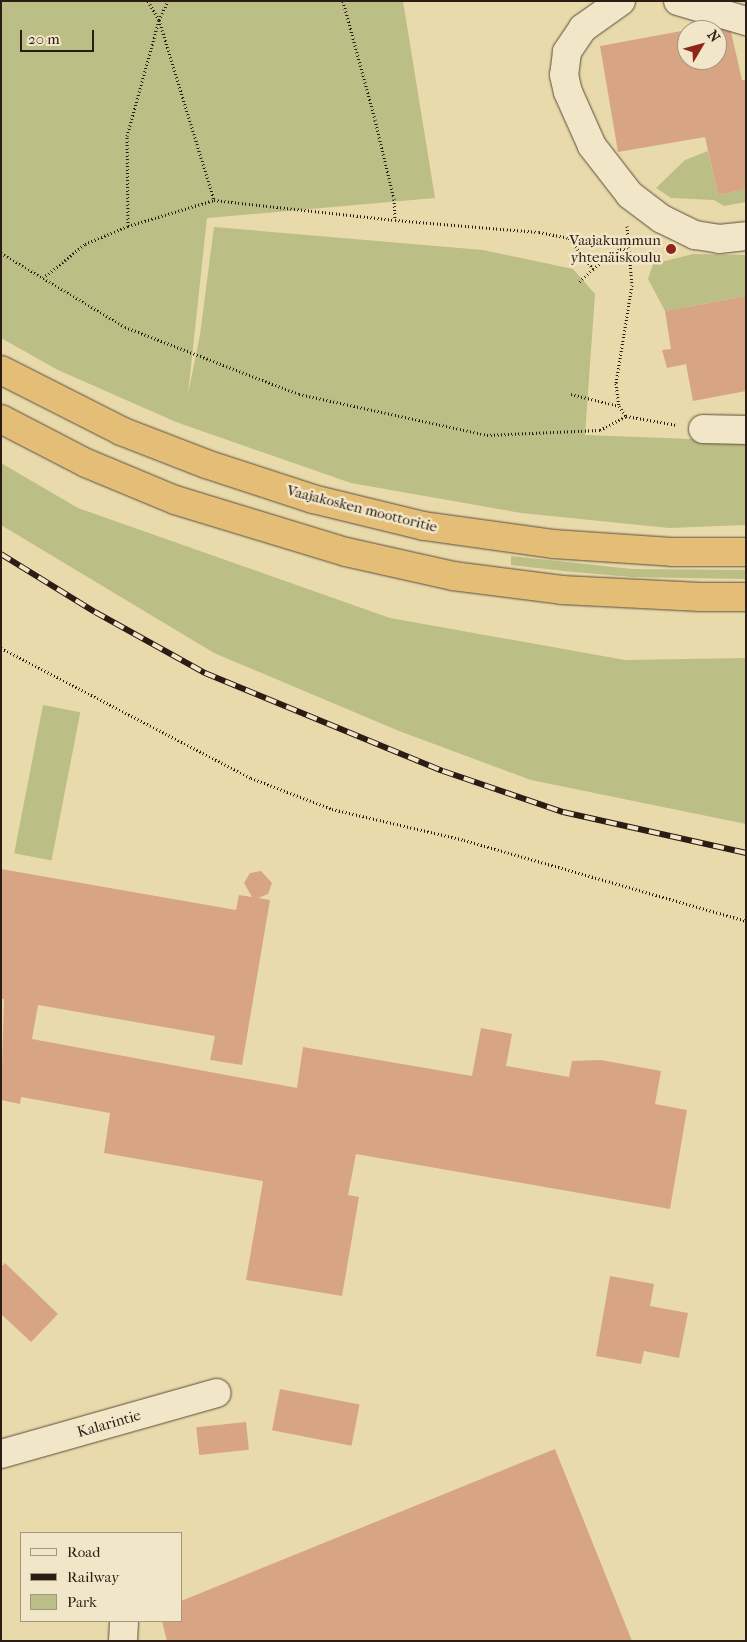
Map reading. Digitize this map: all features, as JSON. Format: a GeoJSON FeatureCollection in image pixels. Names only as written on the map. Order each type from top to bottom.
{"type":"FeatureCollection","features":[{"type":"Feature","properties":{"kind":"highway","name":"Vaajakosken moottoritie"},"geometry":{"type":"LineString","coordinates":[[1,370],[129,434],[313,499],[377,515],[424,526],[553,544],[672,552],[746,552]]}},
{"type":"Feature","properties":{"kind":"highway"},"geometry":{"type":"LineString","coordinates":[[1,419],[86,463],[175,500],[346,552],[453,576],[562,590],[701,597],[746,596]]}},
{"type":"Feature","properties":{"kind":"street"},"geometry":{"type":"LineString","coordinates":[[621,1],[583,28],[567,52],[564,75],[568,92],[592,146],[630,196],[662,219],[695,234],[719,239],[746,236]]}},
{"type":"Feature","properties":{"kind":"street"},"geometry":{"type":"LineString","coordinates":[[678,1],[746,21]]}},
{"type":"Feature","properties":{"kind":"street"},"geometry":{"type":"LineString","coordinates":[[703,429],[746,430]]}},
{"type":"Feature","properties":{"kind":"street","name":"Kalarintie"},"geometry":{"type":"LineString","coordinates":[[1,1454],[217,1393]]}},
{"type":"Feature","properties":{"kind":"street"},"geometry":{"type":"LineString","coordinates":[[123,1641],[124,1622]]}},
{"type":"Feature","properties":{"kind":"path"},"geometry":{"type":"LineString","coordinates":[[148,1],[159,20],[214,200]]}},
{"type":"Feature","properties":{"kind":"path"},"geometry":{"type":"LineString","coordinates":[[128,226],[127,136],[159,20],[168,1]]}},
{"type":"Feature","properties":{"kind":"path"},"geometry":{"type":"LineString","coordinates":[[343,1],[394,199],[395,220]]}},
{"type":"Feature","properties":{"kind":"path"},"geometry":{"type":"LineString","coordinates":[[626,416],[619,406],[616,384],[632,285],[626,221],[630,196]]}},
{"type":"Feature","properties":{"kind":"path"},"geometry":{"type":"LineString","coordinates":[[43,278],[85,244],[128,226],[214,200],[395,220],[538,232],[569,238],[593,269]]}},
{"type":"Feature","properties":{"kind":"path"},"geometry":{"type":"LineString","coordinates":[[578,283],[620,249],[630,250]]}},
{"type":"Feature","properties":{"kind":"path"},"geometry":{"type":"LineString","coordinates":[[1,253],[125,326],[299,394],[487,435],[600,430],[626,416],[703,429]]}},
{"type":"Feature","properties":{"kind":"path"},"geometry":{"type":"LineString","coordinates":[[570,394],[619,406]]}},
{"type":"Feature","properties":{"kind":"path"},"geometry":{"type":"LineString","coordinates":[[1,648],[251,778],[332,809],[464,840],[746,921]]}},
{"type":"Feature","properties":{"kind":"green space"},"geometry":{"type":"Polygon","coordinates":[[[1,1],[403,1],[435,198],[207,218],[188,394],[200,335],[214,227],[483,250],[573,269],[595,294],[585,435],[746,441],[746,525],[669,528],[521,513],[351,483],[176,422],[58,370],[1,338],[1,1]]]}},
{"type":"Feature","properties":{"kind":"green space"},"geometry":{"type":"Polygon","coordinates":[[[708,151],[718,195],[746,189],[746,202],[724,206],[714,200],[671,198],[656,188],[685,160],[708,151]]]}},
{"type":"Feature","properties":{"kind":"green space"},"geometry":{"type":"Polygon","coordinates":[[[693,254],[746,255],[746,296],[665,311],[648,279],[653,264],[693,254]]]}},
{"type":"Feature","properties":{"kind":"green space"},"geometry":{"type":"Polygon","coordinates":[[[1,463],[78,508],[390,618],[625,660],[746,658],[746,824],[531,780],[399,731],[214,653],[1,525],[1,463]]]}},
{"type":"Feature","properties":{"kind":"green space"},"geometry":{"type":"Polygon","coordinates":[[[511,556],[632,569],[746,570],[746,579],[631,577],[563,571],[511,565],[511,556]]]}},
{"type":"Feature","properties":{"kind":"green space"},"geometry":{"type":"Polygon","coordinates":[[[43,705],[80,712],[51,860],[14,853],[43,705]]]}},
{"type":"Feature","properties":{"kind":"building"},"geometry":{"type":"Polygon","coordinates":[[[727,23],[729,23],[742,80],[746,80],[746,189],[718,195],[705,137],[618,152],[600,46],[677,32],[677,70],[727,70],[727,23]]]}},
{"type":"Feature","properties":{"kind":"building"},"geometry":{"type":"Polygon","coordinates":[[[746,296],[746,391],[693,401],[686,364],[667,368],[662,350],[671,349],[665,311],[746,296]]]}},
{"type":"Feature","properties":{"kind":"building"},"geometry":{"type":"Polygon","coordinates":[[[1,869],[236,910],[239,895],[252,897],[244,883],[250,873],[261,871],[272,883],[268,894],[258,898],[270,900],[242,1065],[210,1060],[215,1036],[38,1005],[32,1039],[297,1088],[303,1047],[472,1076],[481,1028],[512,1034],[506,1066],[569,1077],[572,1061],[601,1060],[661,1071],[655,1104],[687,1110],[670,1209],[356,1154],[348,1195],[359,1197],[342,1296],[246,1280],[263,1181],[104,1153],[110,1113],[21,1097],[20,1104],[1,1100],[4,999],[1,999],[1,869]]]}},
{"type":"Feature","properties":{"kind":"building"},"geometry":{"type":"Polygon","coordinates":[[[5,1263],[58,1314],[31,1342],[1,1314],[1,1267],[5,1263]]]}},
{"type":"Feature","properties":{"kind":"building"},"geometry":{"type":"Polygon","coordinates":[[[610,1276],[654,1284],[650,1306],[688,1313],[679,1358],[644,1351],[641,1364],[596,1356],[610,1276]]]}},
{"type":"Feature","properties":{"kind":"building"},"geometry":{"type":"Polygon","coordinates":[[[280,1389],[360,1404],[351,1446],[272,1430],[280,1389]]]}},
{"type":"Feature","properties":{"kind":"building"},"geometry":{"type":"Polygon","coordinates":[[[246,1422],[249,1450],[199,1455],[196,1427],[246,1422]]]}},
{"type":"Feature","properties":{"kind":"building"},"geometry":{"type":"Polygon","coordinates":[[[555,1449],[632,1641],[167,1641],[162,1622],[182,1622],[182,1601],[555,1449]]]}},
{"type":"Feature","properties":{"kind":"railway"},"geometry":{"type":"LineString","coordinates":[[1,554],[95,612],[205,673],[443,771],[563,812],[746,853]]}},
{"type":"Feature","properties":{"kind":"place","name":"Vaajakummun yhtenäiskoulu"},"geometry":{"type":"Point","coordinates":[671,249]}}]}
